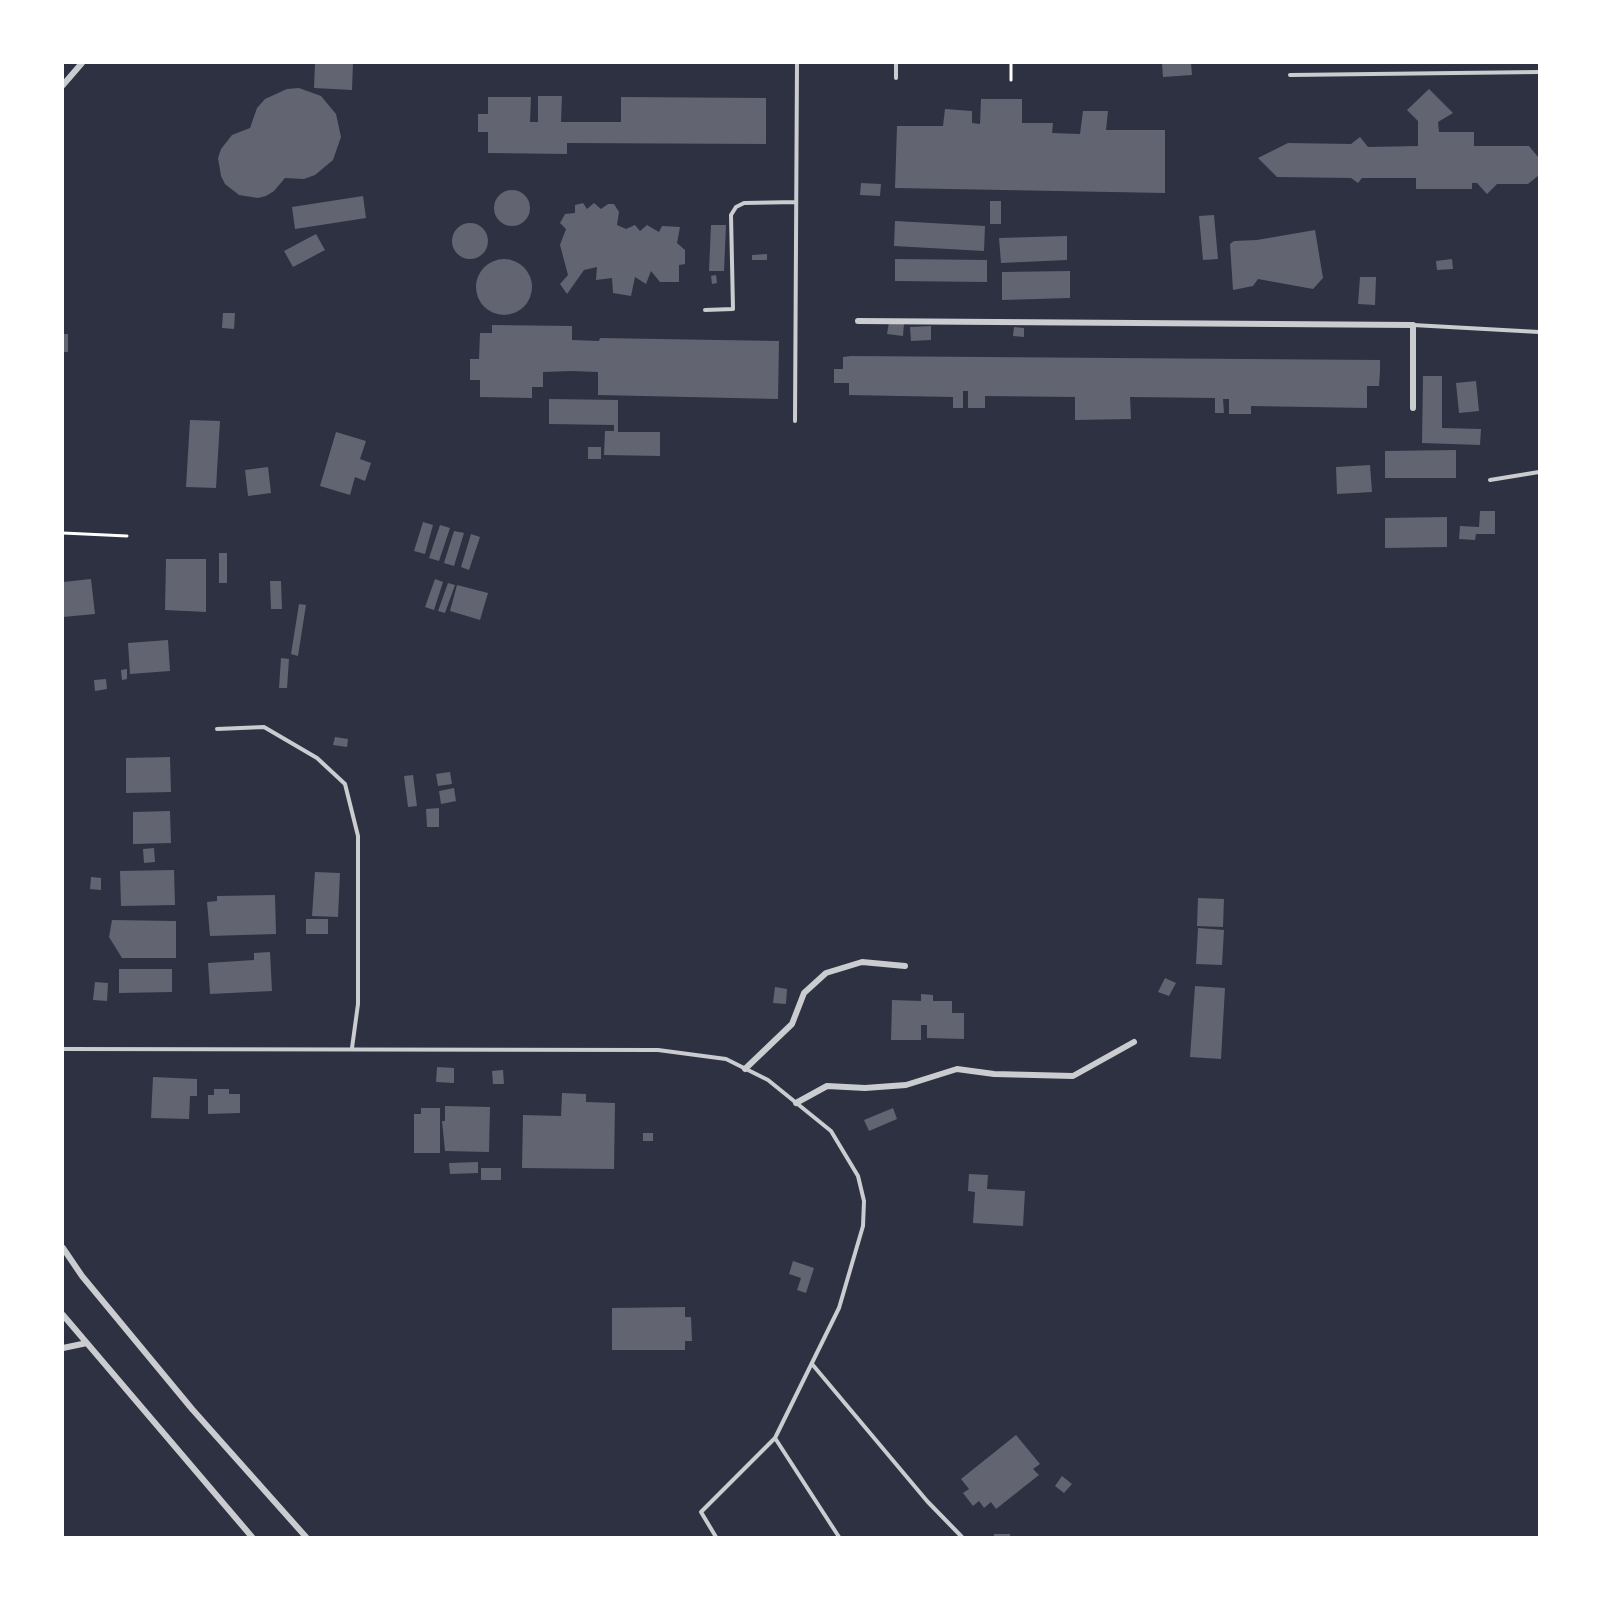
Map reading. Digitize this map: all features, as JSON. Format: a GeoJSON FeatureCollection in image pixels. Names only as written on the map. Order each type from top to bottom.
{"type":"FeatureCollection","features":[{"type":"Feature","properties":{"kind":"street"},"geometry":{"type":"LineString","coordinates":[[63,85],[82,63]]}},
{"type":"Feature","properties":{"kind":"street"},"geometry":{"type":"LineString","coordinates":[[858,321],[1413,325],[1413,408]]}},
{"type":"Feature","properties":{"kind":"street"},"geometry":{"type":"LineString","coordinates":[[745,1069],[792,1024],[804,993],[826,973],[862,962],[905,966]]}},
{"type":"Feature","properties":{"kind":"street"},"geometry":{"type":"LineString","coordinates":[[796,1103],[827,1086],[865,1088],[906,1085],[957,1069],[994,1074],[1073,1076],[1134,1042]]}},
{"type":"Feature","properties":{"kind":"street"},"geometry":{"type":"LineString","coordinates":[[63,1248],[82,1276],[192,1409],[306,1537]]}},
{"type":"Feature","properties":{"kind":"street"},"geometry":{"type":"LineString","coordinates":[[63,1315],[252,1537]]}},
{"type":"Feature","properties":{"kind":"street"},"geometry":{"type":"LineString","coordinates":[[63,1348],[87,1343]]}},
{"type":"Feature","properties":{"kind":"lane"},"geometry":{"type":"LineString","coordinates":[[795,421],[797,63]]}},
{"type":"Feature","properties":{"kind":"lane"},"geometry":{"type":"LineString","coordinates":[[896,63],[896,78]]}},
{"type":"Feature","properties":{"kind":"lane"},"geometry":{"type":"LineString","coordinates":[[1290,75],[1539,72]]}},
{"type":"Feature","properties":{"kind":"lane"},"geometry":{"type":"LineString","coordinates":[[705,309],[733,309],[731,214],[736,207],[744,203],[796,202]]}},
{"type":"Feature","properties":{"kind":"lane"},"geometry":{"type":"LineString","coordinates":[[1413,325],[1539,332]]}},
{"type":"Feature","properties":{"kind":"lane"},"geometry":{"type":"LineString","coordinates":[[1490,480],[1539,472]]}},
{"type":"Feature","properties":{"kind":"lane"},"geometry":{"type":"LineString","coordinates":[[217,729],[264,727],[310,753],[345,784],[358,836],[358,1004],[351,1048]]}},
{"type":"Feature","properties":{"kind":"lane"},"geometry":{"type":"LineString","coordinates":[[63,1048],[658,1050],[726,1059],[768,1080],[831,1131],[858,1176],[864,1201],[863,1226],[839,1308],[775,1438],[701,1512],[716,1537]]}},
{"type":"Feature","properties":{"kind":"lane"},"geometry":{"type":"LineString","coordinates":[[812,1364],[927,1501],[962,1537]]}},
{"type":"Feature","properties":{"kind":"lane"},"geometry":{"type":"LineString","coordinates":[[775,1438],[839,1537]]}},
{"type":"Feature","properties":{"kind":"path"},"geometry":{"type":"LineString","coordinates":[[1011,63],[1011,81]]}},
{"type":"Feature","properties":{"kind":"path"},"geometry":{"type":"LineString","coordinates":[[63,533],[127,536]]}},
{"type":"Feature","properties":{"kind":"building"},"geometry":{"type":"Polygon","coordinates":[[[315,63],[353,63],[352,90],[314,88],[315,63]]]}},
{"type":"Feature","properties":{"kind":"building"},"geometry":{"type":"Polygon","coordinates":[[[1191,63],[1192,75],[1163,77],[1162,64],[1191,63]]]}},
{"type":"Feature","properties":{"kind":"building"},"geometry":{"type":"Polygon","coordinates":[[[299,88],[321,96],[336,114],[341,137],[333,160],[315,175],[304,179],[285,178],[274,191],[266,196],[258,198],[239,195],[225,184],[221,176],[218,158],[221,149],[232,135],[250,128],[257,108],[265,99],[287,89],[299,88]]]}},
{"type":"Feature","properties":{"kind":"building"},"geometry":{"type":"Polygon","coordinates":[[[1429,89],[1453,113],[1438,122],[1439,132],[1474,132],[1474,146],[1529,146],[1539,158],[1539,175],[1528,184],[1497,184],[1487,194],[1477,183],[1472,183],[1472,189],[1416,189],[1416,178],[1362,178],[1358,183],[1351,178],[1277,177],[1258,158],[1288,143],[1351,144],[1360,137],[1368,147],[1418,146],[1418,121],[1407,110],[1429,89]]]}},
{"type":"Feature","properties":{"kind":"building"},"geometry":{"type":"Polygon","coordinates":[[[538,96],[562,96],[561,122],[621,122],[621,97],[766,98],[766,144],[567,143],[567,154],[488,153],[488,132],[478,132],[478,114],[488,114],[488,97],[531,97],[530,122],[538,122],[538,96]]]}},
{"type":"Feature","properties":{"kind":"building"},"geometry":{"type":"Polygon","coordinates":[[[981,99],[1022,99],[1022,123],[1053,123],[1052,133],[1080,134],[1083,111],[1108,111],[1106,130],[1165,130],[1165,193],[895,188],[897,126],[943,126],[945,109],[972,111],[972,123],[980,124],[981,99]]]}},
{"type":"Feature","properties":{"kind":"building"},"geometry":{"type":"Polygon","coordinates":[[[861,183],[881,184],[880,196],[860,195],[861,183]]]}},
{"type":"Feature","properties":{"kind":"building"},"geometry":{"type":"Polygon","coordinates":[[[512,190],[524,196],[530,208],[524,220],[512,226],[500,220],[494,208],[500,196],[512,190]]]}},
{"type":"Feature","properties":{"kind":"building"},"geometry":{"type":"Polygon","coordinates":[[[363,196],[366,218],[295,229],[292,207],[363,196]]]}},
{"type":"Feature","properties":{"kind":"building"},"geometry":{"type":"Polygon","coordinates":[[[990,201],[1001,201],[1001,224],[990,224],[990,201]]]}},
{"type":"Feature","properties":{"kind":"building"},"geometry":{"type":"Polygon","coordinates":[[[583,203],[587,209],[594,203],[601,209],[608,204],[614,204],[619,212],[617,225],[626,229],[635,225],[640,231],[647,225],[659,232],[662,226],[680,227],[677,243],[685,250],[685,264],[679,265],[679,282],[660,282],[651,271],[646,284],[635,277],[631,296],[613,293],[612,278],[596,280],[597,267],[584,270],[567,294],[560,284],[568,275],[560,245],[566,229],[560,223],[565,214],[575,213],[575,205],[583,203]]]}},
{"type":"Feature","properties":{"kind":"building"},"geometry":{"type":"Polygon","coordinates":[[[1214,215],[1218,259],[1203,260],[1199,216],[1214,215]]]}},
{"type":"Feature","properties":{"kind":"building"},"geometry":{"type":"Polygon","coordinates":[[[895,221],[985,226],[984,251],[894,246],[895,221]]]}},
{"type":"Feature","properties":{"kind":"building"},"geometry":{"type":"Polygon","coordinates":[[[470,223],[483,228],[488,241],[483,254],[470,259],[457,254],[452,241],[457,228],[470,223]]]}},
{"type":"Feature","properties":{"kind":"building"},"geometry":{"type":"Polygon","coordinates":[[[711,225],[726,225],[724,271],[709,271],[711,225]]]}},
{"type":"Feature","properties":{"kind":"building"},"geometry":{"type":"Polygon","coordinates":[[[1315,230],[1323,278],[1313,289],[1258,279],[1253,286],[1233,290],[1230,244],[1234,241],[1257,240],[1315,230]]]}},
{"type":"Feature","properties":{"kind":"building"},"geometry":{"type":"Polygon","coordinates":[[[316,234],[325,250],[293,267],[284,251],[316,234]]]}},
{"type":"Feature","properties":{"kind":"building"},"geometry":{"type":"Polygon","coordinates":[[[1067,236],[1067,260],[1001,263],[999,238],[1067,236]]]}},
{"type":"Feature","properties":{"kind":"building"},"geometry":{"type":"Polygon","coordinates":[[[767,254],[767,260],[752,260],[752,255],[767,254]]]}},
{"type":"Feature","properties":{"kind":"building"},"geometry":{"type":"Polygon","coordinates":[[[504,259],[519,264],[527,272],[532,287],[527,302],[519,310],[504,315],[489,310],[481,302],[476,287],[481,272],[489,264],[504,259]]]}},
{"type":"Feature","properties":{"kind":"building"},"geometry":{"type":"Polygon","coordinates":[[[895,259],[987,260],[987,282],[895,281],[895,259]]]}},
{"type":"Feature","properties":{"kind":"building"},"geometry":{"type":"Polygon","coordinates":[[[1452,259],[1453,269],[1437,270],[1436,261],[1452,259]]]}},
{"type":"Feature","properties":{"kind":"building"},"geometry":{"type":"Polygon","coordinates":[[[1070,271],[1070,298],[1002,300],[1002,272],[1070,271]]]}},
{"type":"Feature","properties":{"kind":"building"},"geometry":{"type":"Polygon","coordinates":[[[716,275],[717,283],[712,284],[711,276],[716,275]]]}},
{"type":"Feature","properties":{"kind":"building"},"geometry":{"type":"Polygon","coordinates":[[[1360,277],[1376,277],[1375,305],[1358,304],[1360,277]]]}},
{"type":"Feature","properties":{"kind":"building"},"geometry":{"type":"Polygon","coordinates":[[[223,313],[235,313],[234,329],[222,328],[223,313]]]}},
{"type":"Feature","properties":{"kind":"building"},"geometry":{"type":"Polygon","coordinates":[[[889,322],[904,324],[903,336],[887,334],[889,322]]]}},
{"type":"Feature","properties":{"kind":"building"},"geometry":{"type":"Polygon","coordinates":[[[492,325],[572,326],[572,340],[599,341],[600,338],[779,341],[778,399],[598,395],[598,372],[571,371],[543,372],[543,387],[532,387],[532,398],[480,397],[480,380],[470,380],[470,359],[479,359],[480,333],[492,333],[492,325]]]}},
{"type":"Feature","properties":{"kind":"building"},"geometry":{"type":"Polygon","coordinates":[[[931,326],[931,340],[911,341],[910,327],[931,326]]]}},
{"type":"Feature","properties":{"kind":"building"},"geometry":{"type":"Polygon","coordinates":[[[1014,327],[1024,328],[1024,337],[1013,336],[1014,327]]]}},
{"type":"Feature","properties":{"kind":"building"},"geometry":{"type":"Polygon","coordinates":[[[63,334],[68,334],[68,352],[63,352],[63,334]]]}},
{"type":"Feature","properties":{"kind":"building"},"geometry":{"type":"Polygon","coordinates":[[[843,357],[1380,360],[1380,371],[1379,386],[1367,386],[1367,408],[1251,406],[1251,414],[1229,414],[1229,399],[1223,399],[1224,413],[1215,413],[1215,398],[1130,397],[1131,419],[1075,420],[1075,397],[985,396],[985,408],[968,408],[968,391],[963,391],[963,408],[953,408],[953,397],[849,395],[849,383],[834,383],[834,369],[843,369],[843,357]]]}},
{"type":"Feature","properties":{"kind":"building"},"geometry":{"type":"Polygon","coordinates":[[[1423,376],[1442,376],[1442,428],[1481,429],[1480,445],[1422,443],[1423,376]]]}},
{"type":"Feature","properties":{"kind":"building"},"geometry":{"type":"Polygon","coordinates":[[[1476,381],[1479,411],[1459,413],[1456,383],[1476,381]]]}},
{"type":"Feature","properties":{"kind":"building"},"geometry":{"type":"Polygon","coordinates":[[[549,399],[618,400],[618,432],[660,432],[660,456],[604,455],[605,431],[614,431],[614,425],[549,424],[549,399]]]}},
{"type":"Feature","properties":{"kind":"building"},"geometry":{"type":"Polygon","coordinates":[[[190,420],[220,421],[216,488],[186,487],[190,420]]]}},
{"type":"Feature","properties":{"kind":"building"},"geometry":{"type":"Polygon","coordinates":[[[336,432],[366,441],[360,459],[371,463],[365,481],[355,477],[350,495],[320,486],[336,432]]]}},
{"type":"Feature","properties":{"kind":"building"},"geometry":{"type":"Polygon","coordinates":[[[588,447],[601,447],[601,459],[588,459],[588,447]]]}},
{"type":"Feature","properties":{"kind":"building"},"geometry":{"type":"Polygon","coordinates":[[[1456,450],[1456,478],[1385,478],[1385,451],[1456,450]]]}},
{"type":"Feature","properties":{"kind":"building"},"geometry":{"type":"Polygon","coordinates":[[[1370,465],[1372,492],[1337,494],[1336,467],[1370,465]]]}},
{"type":"Feature","properties":{"kind":"building"},"geometry":{"type":"Polygon","coordinates":[[[268,467],[271,493],[248,496],[245,470],[268,467]]]}},
{"type":"Feature","properties":{"kind":"building"},"geometry":{"type":"Polygon","coordinates":[[[1480,511],[1495,511],[1495,534],[1476,534],[1475,540],[1459,539],[1460,526],[1479,527],[1480,511]]]}},
{"type":"Feature","properties":{"kind":"building"},"geometry":{"type":"Polygon","coordinates":[[[1447,517],[1447,547],[1385,548],[1385,518],[1447,517]]]}},
{"type":"Feature","properties":{"kind":"building"},"geometry":{"type":"Polygon","coordinates":[[[423,522],[433,525],[425,554],[414,551],[423,522]]]}},
{"type":"Feature","properties":{"kind":"building"},"geometry":{"type":"Polygon","coordinates":[[[440,525],[450,528],[439,561],[429,558],[440,525]]]}},
{"type":"Feature","properties":{"kind":"building"},"geometry":{"type":"Polygon","coordinates":[[[454,531],[464,533],[454,566],[444,563],[454,531]]]}},
{"type":"Feature","properties":{"kind":"building"},"geometry":{"type":"Polygon","coordinates":[[[471,534],[480,537],[469,570],[461,567],[471,534]]]}},
{"type":"Feature","properties":{"kind":"building"},"geometry":{"type":"Polygon","coordinates":[[[219,553],[227,553],[227,583],[219,583],[219,553]]]}},
{"type":"Feature","properties":{"kind":"building"},"geometry":{"type":"Polygon","coordinates":[[[166,559],[206,559],[206,612],[165,610],[166,559]]]}},
{"type":"Feature","properties":{"kind":"building"},"geometry":{"type":"Polygon","coordinates":[[[91,579],[95,614],[63,617],[63,582],[91,579]]]}},
{"type":"Feature","properties":{"kind":"building"},"geometry":{"type":"Polygon","coordinates":[[[435,579],[443,582],[434,610],[425,607],[435,579]]]}},
{"type":"Feature","properties":{"kind":"building"},"geometry":{"type":"Polygon","coordinates":[[[270,581],[281,581],[282,609],[271,609],[270,581]]]}},
{"type":"Feature","properties":{"kind":"building"},"geometry":{"type":"Polygon","coordinates":[[[448,583],[455,585],[445,613],[438,611],[448,583]]]}},
{"type":"Feature","properties":{"kind":"building"},"geometry":{"type":"Polygon","coordinates":[[[457,585],[488,593],[480,620],[450,611],[457,585]]]}},
{"type":"Feature","properties":{"kind":"building"},"geometry":{"type":"Polygon","coordinates":[[[299,604],[306,605],[298,656],[291,654],[299,604]]]}},
{"type":"Feature","properties":{"kind":"building"},"geometry":{"type":"Polygon","coordinates":[[[168,640],[170,671],[130,674],[128,643],[168,640]]]}},
{"type":"Feature","properties":{"kind":"building"},"geometry":{"type":"Polygon","coordinates":[[[281,658],[289,659],[287,688],[279,688],[281,658]]]}},
{"type":"Feature","properties":{"kind":"building"},"geometry":{"type":"Polygon","coordinates":[[[127,669],[127,679],[122,680],[121,670],[127,669]]]}},
{"type":"Feature","properties":{"kind":"building"},"geometry":{"type":"Polygon","coordinates":[[[106,679],[107,689],[95,691],[94,680],[106,679]]]}},
{"type":"Feature","properties":{"kind":"building"},"geometry":{"type":"Polygon","coordinates":[[[335,737],[348,739],[347,747],[333,745],[335,737]]]}},
{"type":"Feature","properties":{"kind":"building"},"geometry":{"type":"Polygon","coordinates":[[[170,757],[171,792],[126,793],[126,758],[170,757]]]}},
{"type":"Feature","properties":{"kind":"building"},"geometry":{"type":"Polygon","coordinates":[[[450,772],[452,784],[438,786],[436,774],[450,772]]]}},
{"type":"Feature","properties":{"kind":"building"},"geometry":{"type":"Polygon","coordinates":[[[413,775],[417,806],[408,807],[404,776],[413,775]]]}},
{"type":"Feature","properties":{"kind":"building"},"geometry":{"type":"Polygon","coordinates":[[[454,788],[456,801],[441,804],[439,791],[454,788]]]}},
{"type":"Feature","properties":{"kind":"building"},"geometry":{"type":"Polygon","coordinates":[[[439,808],[439,827],[427,827],[426,809],[439,808]]]}},
{"type":"Feature","properties":{"kind":"building"},"geometry":{"type":"Polygon","coordinates":[[[170,811],[171,843],[133,844],[133,812],[170,811]]]}},
{"type":"Feature","properties":{"kind":"building"},"geometry":{"type":"Polygon","coordinates":[[[154,848],[155,862],[144,863],[143,849],[154,848]]]}},
{"type":"Feature","properties":{"kind":"building"},"geometry":{"type":"Polygon","coordinates":[[[174,870],[175,905],[121,906],[120,871],[174,870]]]}},
{"type":"Feature","properties":{"kind":"building"},"geometry":{"type":"Polygon","coordinates":[[[315,872],[340,873],[338,917],[312,916],[315,872]]]}},
{"type":"Feature","properties":{"kind":"building"},"geometry":{"type":"Polygon","coordinates":[[[91,877],[101,878],[101,890],[90,889],[91,877]]]}},
{"type":"Feature","properties":{"kind":"building"},"geometry":{"type":"Polygon","coordinates":[[[275,895],[276,934],[210,936],[207,902],[217,901],[217,896],[275,895]]]}},
{"type":"Feature","properties":{"kind":"building"},"geometry":{"type":"Polygon","coordinates":[[[1198,898],[1224,899],[1223,927],[1197,926],[1198,898]]]}},
{"type":"Feature","properties":{"kind":"building"},"geometry":{"type":"Polygon","coordinates":[[[306,919],[328,919],[328,934],[306,934],[306,919]]]}},
{"type":"Feature","properties":{"kind":"building"},"geometry":{"type":"Polygon","coordinates":[[[112,920],[176,921],[176,958],[122,958],[109,937],[112,920]]]}},
{"type":"Feature","properties":{"kind":"building"},"geometry":{"type":"Polygon","coordinates":[[[1198,928],[1224,930],[1222,965],[1196,964],[1198,928]]]}},
{"type":"Feature","properties":{"kind":"building"},"geometry":{"type":"Polygon","coordinates":[[[270,952],[272,991],[210,994],[208,963],[254,960],[254,953],[270,952]]]}},
{"type":"Feature","properties":{"kind":"building"},"geometry":{"type":"Polygon","coordinates":[[[119,969],[172,969],[172,992],[119,993],[119,969]]]}},
{"type":"Feature","properties":{"kind":"building"},"geometry":{"type":"Polygon","coordinates":[[[1165,978],[1176,983],[1169,996],[1158,992],[1165,978]]]}},
{"type":"Feature","properties":{"kind":"building"},"geometry":{"type":"Polygon","coordinates":[[[95,982],[108,983],[107,1001],[93,1000],[95,982]]]}},
{"type":"Feature","properties":{"kind":"building"},"geometry":{"type":"Polygon","coordinates":[[[1195,986],[1225,988],[1221,1059],[1190,1057],[1195,986]]]}},
{"type":"Feature","properties":{"kind":"building"},"geometry":{"type":"Polygon","coordinates":[[[775,987],[787,989],[786,1004],[773,1003],[775,987]]]}},
{"type":"Feature","properties":{"kind":"building"},"geometry":{"type":"Polygon","coordinates":[[[921,994],[933,995],[933,1001],[952,1001],[952,1013],[964,1013],[964,1039],[927,1038],[927,1025],[921,1025],[921,1040],[891,1040],[892,1000],[921,1001],[921,994]]]}},
{"type":"Feature","properties":{"kind":"building"},"geometry":{"type":"Polygon","coordinates":[[[437,1067],[454,1068],[454,1083],[436,1082],[437,1067]]]}},
{"type":"Feature","properties":{"kind":"building"},"geometry":{"type":"Polygon","coordinates":[[[503,1070],[504,1084],[493,1084],[492,1071],[503,1070]]]}},
{"type":"Feature","properties":{"kind":"building"},"geometry":{"type":"Polygon","coordinates":[[[153,1077],[197,1079],[197,1096],[190,1096],[189,1119],[151,1118],[153,1077]]]}},
{"type":"Feature","properties":{"kind":"building"},"geometry":{"type":"Polygon","coordinates":[[[214,1089],[229,1089],[229,1094],[240,1094],[240,1113],[208,1114],[208,1095],[214,1095],[214,1089]]]}},
{"type":"Feature","properties":{"kind":"building"},"geometry":{"type":"Polygon","coordinates":[[[562,1093],[586,1094],[586,1102],[615,1103],[614,1169],[522,1168],[523,1115],[561,1116],[562,1093]]]}},
{"type":"Feature","properties":{"kind":"building"},"geometry":{"type":"Polygon","coordinates":[[[445,1106],[490,1107],[489,1152],[445,1151],[442,1121],[445,1121],[445,1106]]]}},
{"type":"Feature","properties":{"kind":"building"},"geometry":{"type":"Polygon","coordinates":[[[421,1108],[440,1108],[440,1153],[414,1153],[414,1114],[421,1114],[421,1108]]]}},
{"type":"Feature","properties":{"kind":"building"},"geometry":{"type":"Polygon","coordinates":[[[893,1108],[897,1119],[869,1131],[864,1120],[893,1108]]]}},
{"type":"Feature","properties":{"kind":"building"},"geometry":{"type":"Polygon","coordinates":[[[643,1133],[653,1133],[653,1141],[643,1141],[643,1133]]]}},
{"type":"Feature","properties":{"kind":"building"},"geometry":{"type":"Polygon","coordinates":[[[478,1162],[478,1173],[450,1174],[449,1163],[478,1162]]]}},
{"type":"Feature","properties":{"kind":"building"},"geometry":{"type":"Polygon","coordinates":[[[481,1168],[501,1168],[501,1180],[481,1180],[481,1168]]]}},
{"type":"Feature","properties":{"kind":"building"},"geometry":{"type":"Polygon","coordinates":[[[969,1174],[988,1175],[987,1189],[1025,1191],[1023,1226],[973,1223],[975,1192],[968,1191],[969,1174]]]}},
{"type":"Feature","properties":{"kind":"building"},"geometry":{"type":"Polygon","coordinates":[[[793,1261],[814,1268],[806,1293],[797,1290],[801,1278],[789,1274],[793,1261]]]}},
{"type":"Feature","properties":{"kind":"building"},"geometry":{"type":"Polygon","coordinates":[[[685,1307],[685,1317],[691,1317],[692,1341],[685,1341],[685,1350],[612,1350],[612,1308],[685,1307]]]}},
{"type":"Feature","properties":{"kind":"building"},"geometry":{"type":"Polygon","coordinates":[[[1016,1435],[1040,1464],[1033,1469],[1039,1475],[996,1509],[991,1502],[984,1508],[979,1501],[973,1506],[963,1493],[969,1489],[961,1479],[1016,1435]]]}},
{"type":"Feature","properties":{"kind":"building"},"geometry":{"type":"Polygon","coordinates":[[[1062,1476],[1072,1484],[1064,1493],[1055,1486],[1062,1476]]]}},
{"type":"Feature","properties":{"kind":"building"},"geometry":{"type":"Polygon","coordinates":[[[994,1534],[1010,1534],[1010,1537],[994,1537],[994,1534]]]}}]}
